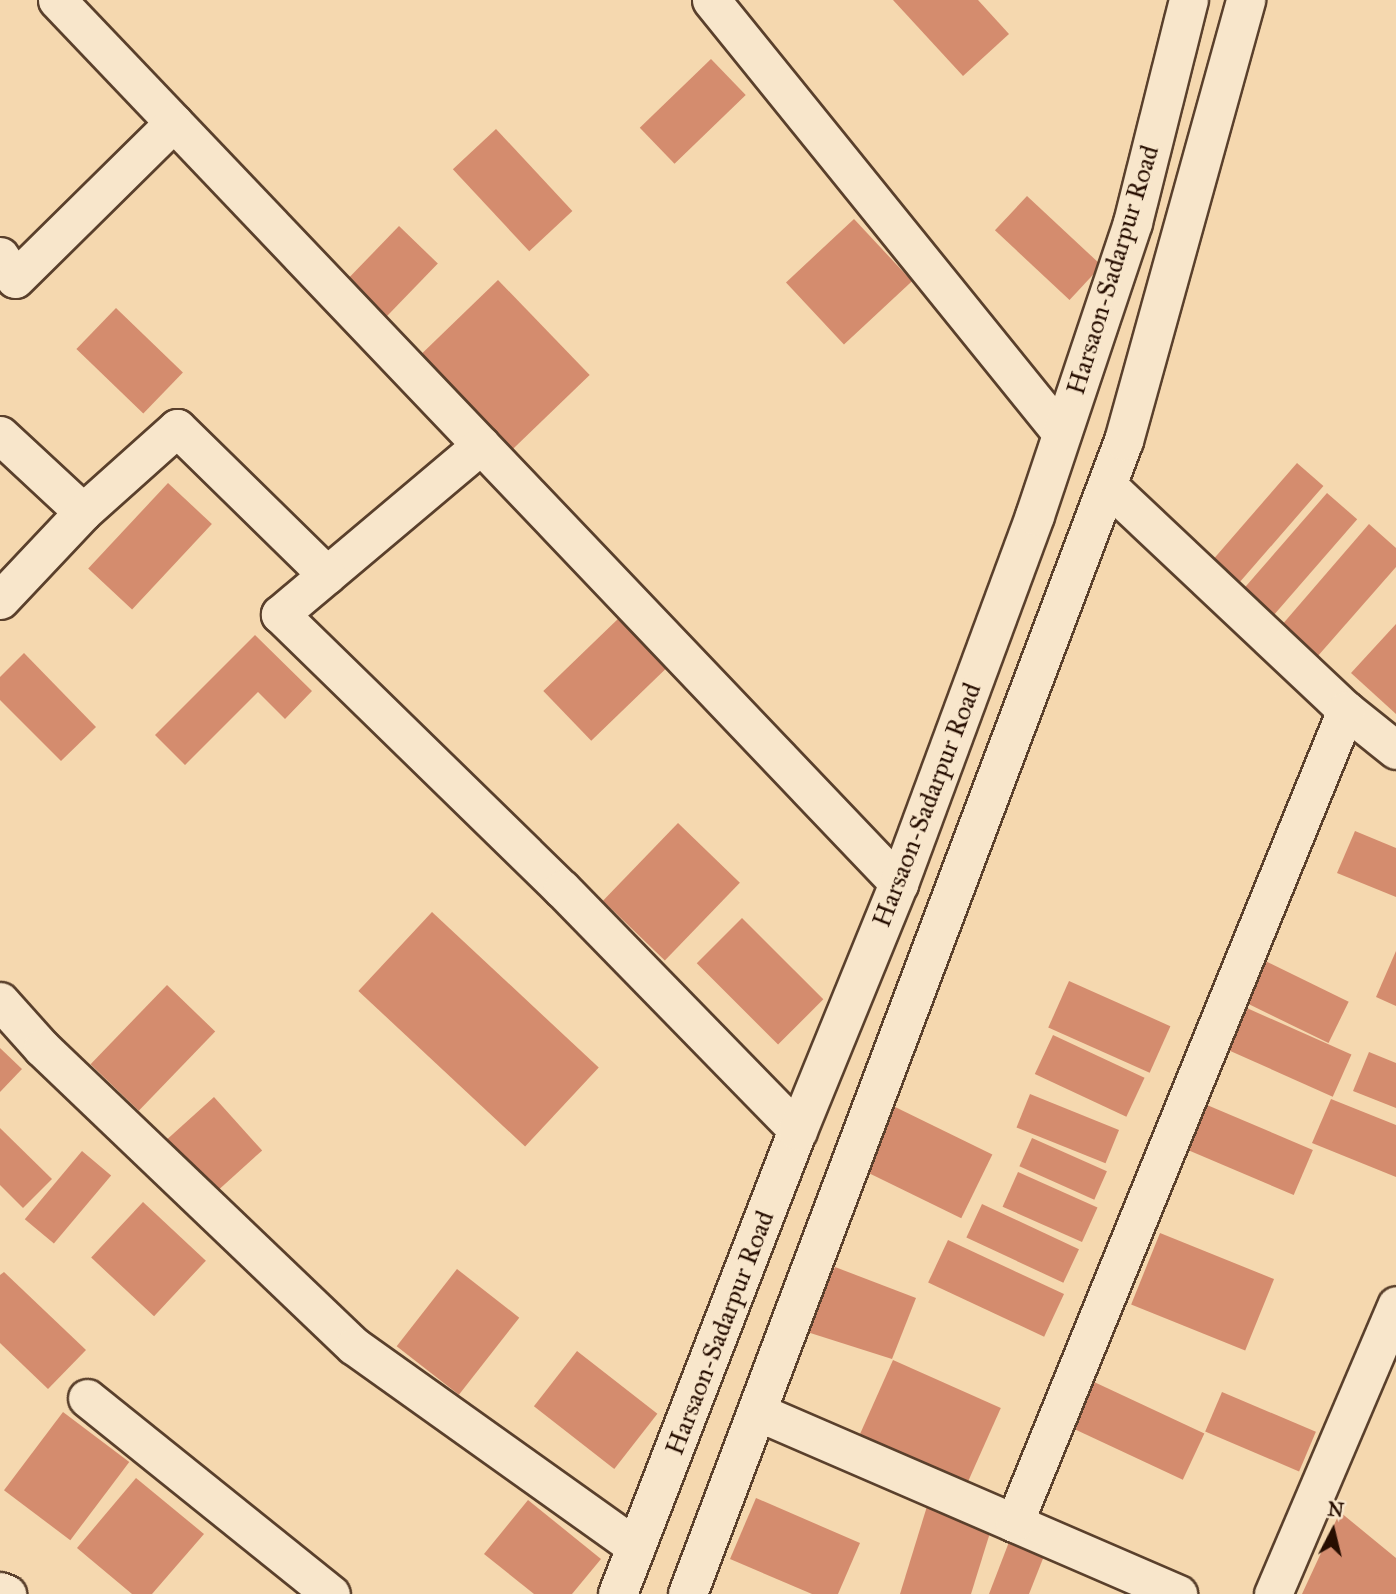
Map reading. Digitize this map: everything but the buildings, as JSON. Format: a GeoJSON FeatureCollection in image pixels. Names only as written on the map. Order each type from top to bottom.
{"type":"FeatureCollection","features":[{"type":"Feature","properties":{"kind":"street"},"geometry":{"type":"LineString","coordinates":[[57,0],[899,884]]}},
{"type":"Feature","properties":{"kind":"street"},"geometry":{"type":"LineString","coordinates":[[711,0],[1062,434]]}},
{"type":"Feature","properties":{"kind":"street","name":"Harsaon-Sadarpur Road"},"geometry":{"type":"LineString","coordinates":[[618,1594],[798,1131],[899,884],[1062,434],[1133,223],[1189,0]]}},
{"type":"Feature","properties":{"kind":"street","name":"Harsaon-Sadarpur Road"},"geometry":{"type":"LineString","coordinates":[[688,1594],[1124,441],[1246,0]]}},
{"type":"Feature","properties":{"kind":"street"},"geometry":{"type":"LineString","coordinates":[[0,256],[15,279],[174,122]]}},
{"type":"Feature","properties":{"kind":"street"},"geometry":{"type":"LineString","coordinates":[[0,600],[83,512],[177,428],[327,575]]}},
{"type":"Feature","properties":{"kind":"street"},"geometry":{"type":"LineString","coordinates":[[0,435],[83,512]]}},
{"type":"Feature","properties":{"kind":"street"},"geometry":{"type":"LineString","coordinates":[[481,445],[280,614],[562,889],[798,1131]]}},
{"type":"Feature","properties":{"kind":"street"},"geometry":{"type":"LineString","coordinates":[[1107,485],[1346,710],[1396,750]]}},
{"type":"Feature","properties":{"kind":"street"},"geometry":{"type":"LineString","coordinates":[[1014,1523],[1346,710]]}},
{"type":"Feature","properties":{"kind":"street"},"geometry":{"type":"LineString","coordinates":[[0,1001],[42,1048],[354,1346],[636,1547]]}},
{"type":"Feature","properties":{"kind":"street"},"geometry":{"type":"LineString","coordinates":[[1273,1594],[1396,1305]]}},
{"type":"Feature","properties":{"kind":"street"},"geometry":{"type":"LineString","coordinates":[[88,1398],[331,1594]]}},
{"type":"Feature","properties":{"kind":"street"},"geometry":{"type":"LineString","coordinates":[[758,1412],[1178,1594]]}},
{"type":"Feature","properties":{"kind":"street"},"geometry":{"type":"LineString","coordinates":[[0,1591],[8,1594]]}}]}
